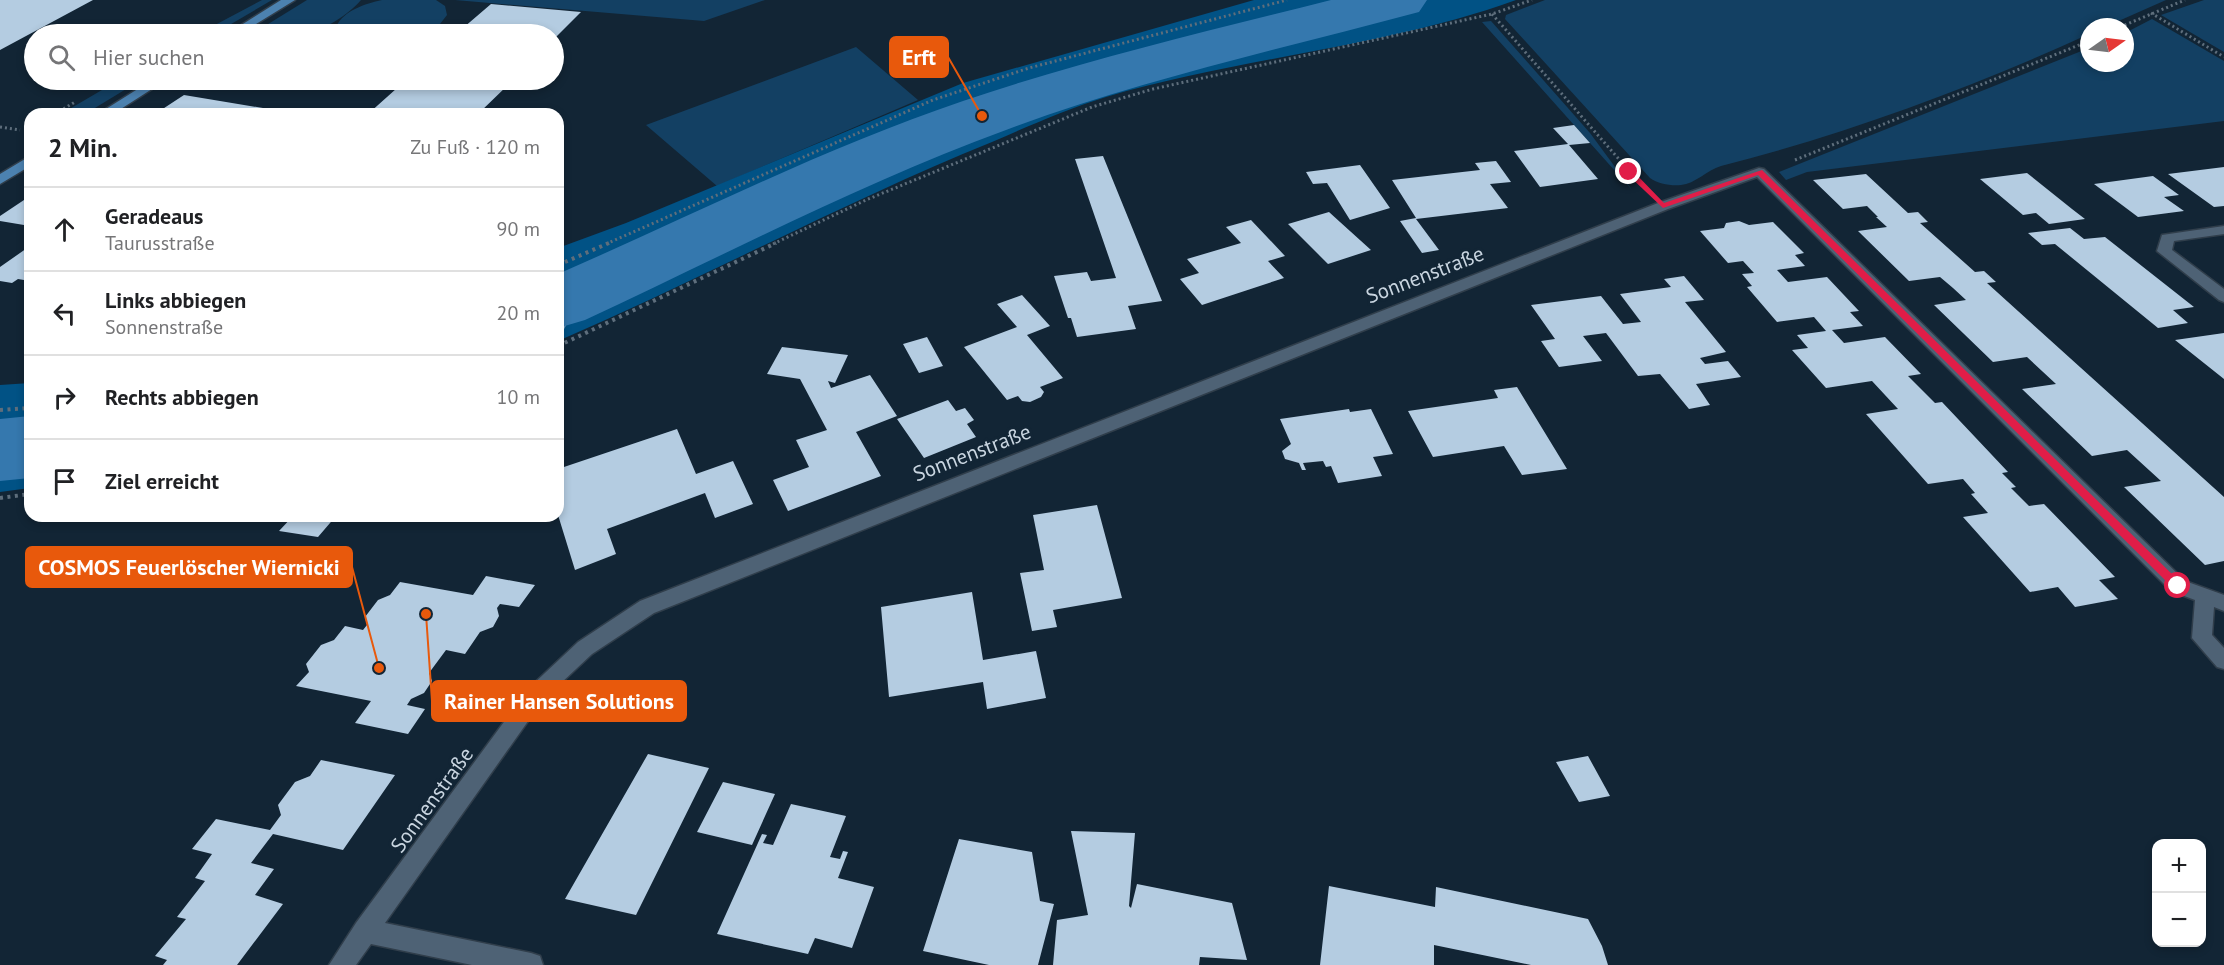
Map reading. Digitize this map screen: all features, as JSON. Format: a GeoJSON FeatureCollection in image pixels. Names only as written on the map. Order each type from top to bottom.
{"type":"FeatureCollection","features":[{"type":"Feature","properties":{"kind":"main road"},"geometry":{"type":"LineString","coordinates":[[250,24],[290,0]]}},
{"type":"Feature","properties":{"kind":"main road"},"geometry":{"type":"LineString","coordinates":[[114,108],[144,90]]}},
{"type":"Feature","properties":{"kind":"main road"},"geometry":{"type":"LineString","coordinates":[[0,180],[24,164]]}},
{"type":"Feature","properties":{"kind":"street","name":"Sonnenstraße"},"geometry":{"type":"LineString","coordinates":[[341,965],[536,694],[585,648],[646,607],[1663,206],[1759,172]]}},
{"type":"Feature","properties":{"kind":"street"},"geometry":{"type":"LineString","coordinates":[[1759,172],[2178,586],[2215,600],[2202,638],[2224,661]]}},
{"type":"Feature","properties":{"kind":"street"},"geometry":{"type":"LineString","coordinates":[[2224,230],[2167,238],[2164,251],[2224,297]]}},
{"type":"Feature","properties":{"kind":"street"},"geometry":{"type":"LineString","coordinates":[[365,931],[531,965]]}},
{"type":"Feature","properties":{"kind":"path"},"geometry":{"type":"LineString","coordinates":[[564,262],[933,100],[1029,68],[1287,0]]}},
{"type":"Feature","properties":{"kind":"path"},"geometry":{"type":"LineString","coordinates":[[564,343],[866,200],[1092,106],[1153,89],[1492,14],[1532,0]]}},
{"type":"Feature","properties":{"kind":"path"},"geometry":{"type":"LineString","coordinates":[[2134,21],[2186,0]]}},
{"type":"Feature","properties":{"kind":"path"},"geometry":{"type":"LineString","coordinates":[[2151,13],[2224,57]]}},
{"type":"Feature","properties":{"kind":"path"},"geometry":{"type":"LineString","coordinates":[[1492,14],[1629,172],[1663,206]]}},
{"type":"Feature","properties":{"kind":"path"},"geometry":{"type":"LineString","coordinates":[[1759,172],[2080,45]]}},
{"type":"Feature","properties":{"kind":"path"},"geometry":{"type":"LineString","coordinates":[[0,127],[24,131]]}},
{"type":"Feature","properties":{"kind":"path"},"geometry":{"type":"LineString","coordinates":[[0,410],[24,408]]}},
{"type":"Feature","properties":{"kind":"path"},"geometry":{"type":"LineString","coordinates":[[0,498],[24,495]]}},
{"type":"Feature","properties":{"kind":"shaded area"},"geometry":{"type":"Polygon","coordinates":[[[262,0],[272,0],[231,24],[217,24],[262,0]]]}},
{"type":"Feature","properties":{"kind":"shaded area"},"geometry":{"type":"Polygon","coordinates":[[[307,0],[361,0],[331,24],[268,24],[307,0]]]}},
{"type":"Feature","properties":{"kind":"shaded area"},"geometry":{"type":"Polygon","coordinates":[[[382,0],[436,0],[445,6],[447,15],[440,24],[338,24],[344,16],[362,6],[382,0]]]}},
{"type":"Feature","properties":{"kind":"shaded area"},"geometry":{"type":"Polygon","coordinates":[[[455,0],[765,0],[704,21],[455,0]]]}},
{"type":"Feature","properties":{"kind":"shaded area"},"geometry":{"type":"Polygon","coordinates":[[[1254,0],[1516,0],[1415,30],[1157,83],[1077,107],[937,165],[564,338],[564,246],[626,223],[963,83],[1254,0]]]}},
{"type":"Feature","properties":{"kind":"shaded area"},"geometry":{"type":"Polygon","coordinates":[[[1545,0],[2166,0],[2125,18],[2080,18],[2080,38],[2000,73],[1861,125],[1721,166],[1691,182],[1677,185],[1661,183],[1650,178],[1505,19],[1506,15],[1545,0]]]}},
{"type":"Feature","properties":{"kind":"shaded area"},"geometry":{"type":"Polygon","coordinates":[[[2204,0],[2224,0],[2224,52],[2161,15],[2204,0]]]}},
{"type":"Feature","properties":{"kind":"shaded area"},"geometry":{"type":"Polygon","coordinates":[[[2152,19],[2224,61],[2224,121],[1807,172],[1786,180],[1779,172],[2080,52],[2080,72],[2134,72],[2134,28],[2152,19]]]}},
{"type":"Feature","properties":{"kind":"shaded area"},"geometry":{"type":"Polygon","coordinates":[[[1491,21],[1590,133],[1632,190],[1482,22],[1491,21]]]}},
{"type":"Feature","properties":{"kind":"shaded area"},"geometry":{"type":"Polygon","coordinates":[[[856,47],[918,100],[717,186],[646,125],[856,47]]]}},
{"type":"Feature","properties":{"kind":"shaded area"},"geometry":{"type":"Polygon","coordinates":[[[102,90],[125,90],[95,108],[71,108],[102,90]]]}},
{"type":"Feature","properties":{"kind":"shaded area"},"geometry":{"type":"Polygon","coordinates":[[[24,383],[24,489],[0,492],[0,385],[24,383]]]}},
{"type":"Feature","properties":{"kind":"building"},"geometry":{"type":"Polygon","coordinates":[[[0,0],[93,0],[48,24],[24,24],[24,37],[0,50],[0,0]]]}},
{"type":"Feature","properties":{"kind":"building"},"geometry":{"type":"Polygon","coordinates":[[[491,4],[581,12],[564,29],[564,24],[468,24],[491,4]]]}},
{"type":"Feature","properties":{"kind":"building"},"geometry":{"type":"Polygon","coordinates":[[[395,90],[503,90],[484,108],[375,108],[395,90]]]}},
{"type":"Feature","properties":{"kind":"building"},"geometry":{"type":"Polygon","coordinates":[[[184,95],[263,108],[164,108],[184,95]]]}},
{"type":"Feature","properties":{"kind":"building"},"geometry":{"type":"Polygon","coordinates":[[[1574,125],[1590,143],[1569,145],[1598,179],[1540,187],[1514,151],[1568,144],[1553,128],[1574,125]]]}},
{"type":"Feature","properties":{"kind":"building"},"geometry":{"type":"Polygon","coordinates":[[[1103,156],[1162,301],[1128,306],[1136,329],[1077,337],[1054,276],[1087,272],[1091,281],[1116,278],[1075,159],[1103,156]]]}},
{"type":"Feature","properties":{"kind":"building"},"geometry":{"type":"Polygon","coordinates":[[[1496,161],[1511,182],[1490,184],[1508,208],[1416,219],[1439,250],[1422,253],[1400,221],[1416,218],[1392,180],[1480,170],[1475,163],[1496,161]]]}},
{"type":"Feature","properties":{"kind":"building"},"geometry":{"type":"Polygon","coordinates":[[[1360,165],[1390,208],[1350,220],[1327,183],[1313,184],[1306,172],[1360,165]]]}},
{"type":"Feature","properties":{"kind":"building"},"geometry":{"type":"Polygon","coordinates":[[[2224,167],[2224,206],[2214,207],[2168,174],[2224,167]]]}},
{"type":"Feature","properties":{"kind":"building"},"geometry":{"type":"Polygon","coordinates":[[[2027,173],[2085,219],[2049,224],[2036,213],[2023,215],[1980,179],[2027,173]]]}},
{"type":"Feature","properties":{"kind":"building"},"geometry":{"type":"Polygon","coordinates":[[[1866,174],[1908,213],[1918,212],[1928,222],[1920,223],[1975,272],[1984,271],[1996,282],[1987,283],[2224,497],[2224,561],[2205,565],[2124,487],[2161,481],[2127,450],[2092,456],[2022,389],[2056,384],[2027,357],[1993,362],[1934,305],[1966,300],[1953,288],[1940,277],[1909,281],[1858,231],[1887,227],[1867,206],[1843,209],[1813,180],[1866,174]]]}},
{"type":"Feature","properties":{"kind":"building"},"geometry":{"type":"Polygon","coordinates":[[[2153,176],[2179,195],[2164,197],[2184,211],[2138,217],[2094,184],[2153,176]]]}},
{"type":"Feature","properties":{"kind":"building"},"geometry":{"type":"Polygon","coordinates":[[[24,200],[24,225],[0,221],[0,216],[24,200]]]}},
{"type":"Feature","properties":{"kind":"building"},"geometry":{"type":"Polygon","coordinates":[[[1329,212],[1371,250],[1328,264],[1288,224],[1329,212]]]}},
{"type":"Feature","properties":{"kind":"building"},"geometry":{"type":"Polygon","coordinates":[[[1251,220],[1285,256],[1268,261],[1284,278],[1202,305],[1180,279],[1199,273],[1187,259],[1241,243],[1226,227],[1251,220]]]}},
{"type":"Feature","properties":{"kind":"building"},"geometry":{"type":"Polygon","coordinates":[[[1739,221],[1749,225],[1773,222],[1804,253],[1795,255],[1805,266],[1777,270],[1788,282],[1827,277],[1859,311],[1850,312],[1863,326],[1832,330],[1844,343],[1885,337],[1921,374],[1908,376],[1935,403],[1942,402],[2008,472],[2002,473],[2016,487],[2011,488],[2029,506],[2044,504],[2115,577],[2099,580],[2118,599],[2075,607],[2058,587],[2030,592],[1963,517],[1988,513],[1971,494],[1975,493],[1963,479],[1928,484],[1866,414],[1898,409],[1872,381],[1826,388],[1792,350],[1808,348],[1797,335],[1826,331],[1814,317],[1777,322],[1747,287],[1752,286],[1742,274],[1754,273],[1743,261],[1728,263],[1700,231],[1724,228],[1726,223],[1739,221]]]}},
{"type":"Feature","properties":{"kind":"building"},"geometry":{"type":"Polygon","coordinates":[[[2070,228],[2084,239],[2105,237],[2194,307],[2173,310],[2188,323],[2158,328],[2055,244],[2042,245],[2028,233],[2070,228]]]}},
{"type":"Feature","properties":{"kind":"building"},"geometry":{"type":"Polygon","coordinates":[[[24,250],[24,280],[18,279],[12,283],[0,281],[0,267],[24,250]]]}},
{"type":"Feature","properties":{"kind":"building"},"geometry":{"type":"Polygon","coordinates":[[[1684,276],[1704,300],[1685,302],[1726,352],[1700,358],[1705,364],[1728,361],[1741,377],[1696,384],[1710,405],[1689,409],[1660,374],[1638,376],[1606,333],[1583,336],[1602,361],[1559,367],[1541,341],[1555,339],[1531,305],[1601,296],[1623,324],[1641,322],[1620,294],[1671,287],[1664,279],[1684,276]]]}},
{"type":"Feature","properties":{"kind":"building"},"geometry":{"type":"Polygon","coordinates":[[[1022,295],[1050,326],[1027,335],[1063,378],[1040,387],[1044,392],[1041,397],[1030,402],[1022,401],[1018,396],[1007,400],[964,347],[1017,327],[997,304],[1022,295]]]}},
{"type":"Feature","properties":{"kind":"building"},"geometry":{"type":"Polygon","coordinates":[[[2224,333],[2224,379],[2175,340],[2224,333]]]}},
{"type":"Feature","properties":{"kind":"building"},"geometry":{"type":"Polygon","coordinates":[[[927,337],[943,366],[919,373],[903,344],[927,337]]]}},
{"type":"Feature","properties":{"kind":"building"},"geometry":{"type":"Polygon","coordinates":[[[782,347],[848,355],[835,383],[828,381],[831,388],[870,375],[897,416],[856,432],[881,476],[788,511],[773,480],[809,467],[796,440],[827,430],[800,379],[767,374],[782,347]]]}},
{"type":"Feature","properties":{"kind":"building"},"geometry":{"type":"Polygon","coordinates":[[[1517,387],[1567,469],[1522,475],[1504,446],[1433,457],[1408,411],[1498,398],[1494,390],[1517,387]]]}},
{"type":"Feature","properties":{"kind":"building"},"geometry":{"type":"Polygon","coordinates":[[[948,400],[956,411],[965,408],[974,420],[967,424],[976,437],[924,458],[897,419],[948,400]]]}},
{"type":"Feature","properties":{"kind":"building"},"geometry":{"type":"Polygon","coordinates":[[[1349,409],[1350,412],[1371,409],[1393,454],[1373,457],[1382,476],[1338,483],[1331,466],[1326,467],[1323,461],[1303,463],[1306,470],[1302,470],[1299,463],[1285,459],[1282,451],[1291,444],[1280,419],[1349,409]]]}},
{"type":"Feature","properties":{"kind":"building"},"geometry":{"type":"Polygon","coordinates":[[[677,429],[696,474],[733,461],[753,504],[715,518],[705,493],[607,529],[616,554],[575,570],[560,522],[564,522],[564,467],[677,429]]]}},
{"type":"Feature","properties":{"kind":"building"},"geometry":{"type":"Polygon","coordinates":[[[1097,505],[1122,598],[1053,610],[1057,627],[1032,631],[1020,573],[1044,570],[1033,515],[1097,505]]]}},
{"type":"Feature","properties":{"kind":"building"},"geometry":{"type":"Polygon","coordinates":[[[287,522],[331,522],[318,537],[279,531],[287,522]]]}},
{"type":"Feature","properties":{"kind":"building"},"geometry":{"type":"Polygon","coordinates":[[[486,576],[535,585],[519,607],[500,604],[497,608],[499,616],[493,627],[480,632],[465,654],[446,650],[429,673],[432,681],[424,693],[411,699],[407,705],[425,709],[408,734],[355,723],[371,701],[296,686],[309,672],[306,664],[321,645],[334,640],[345,626],[363,630],[367,625],[365,617],[378,600],[390,595],[400,582],[473,595],[486,576]]]}},
{"type":"Feature","properties":{"kind":"building"},"geometry":{"type":"Polygon","coordinates":[[[972,592],[983,660],[1036,651],[1046,698],[987,709],[983,682],[889,697],[881,607],[972,592]]]}},
{"type":"Feature","properties":{"kind":"building"},"geometry":{"type":"Polygon","coordinates":[[[648,754],[709,768],[636,915],[565,899],[648,754]]]}},
{"type":"Feature","properties":{"kind":"building"},"geometry":{"type":"Polygon","coordinates":[[[1588,756],[1610,796],[1579,802],[1556,762],[1588,756]]]}},
{"type":"Feature","properties":{"kind":"building"},"geometry":{"type":"Polygon","coordinates":[[[321,760],[395,775],[343,850],[273,834],[251,863],[274,869],[255,895],[283,904],[237,965],[163,965],[167,960],[155,956],[186,919],[177,917],[205,881],[195,878],[212,854],[192,849],[216,819],[270,830],[281,815],[278,805],[295,782],[310,776],[321,760]]]}},
{"type":"Feature","properties":{"kind":"building"},"geometry":{"type":"Polygon","coordinates":[[[723,782],[775,794],[752,845],[697,832],[723,782]]]}},
{"type":"Feature","properties":{"kind":"building"},"geometry":{"type":"Polygon","coordinates":[[[791,804],[846,816],[830,857],[840,859],[843,851],[848,852],[838,878],[874,887],[852,948],[815,938],[808,954],[717,934],[762,834],[767,835],[763,843],[773,845],[791,804]]]}},
{"type":"Feature","properties":{"kind":"building"},"geometry":{"type":"Polygon","coordinates":[[[1071,831],[1135,833],[1129,906],[1131,908],[1137,884],[1232,903],[1247,960],[1200,957],[1199,965],[1053,965],[1057,920],[1088,915],[1071,831]]]}},
{"type":"Feature","properties":{"kind":"building"},"geometry":{"type":"Polygon","coordinates":[[[959,839],[1032,852],[1040,901],[1054,904],[1038,965],[989,965],[923,951],[959,839]]]}},
{"type":"Feature","properties":{"kind":"building"},"geometry":{"type":"Polygon","coordinates":[[[1329,886],[1435,907],[1436,887],[1588,919],[1602,946],[1608,965],[1531,965],[1434,945],[1434,965],[1320,965],[1329,886]]]}},
{"type":"Feature","properties":{"kind":"waterway"},"geometry":{"type":"LineString","coordinates":[[564,300],[876,157],[985,115],[1139,67],[1399,0]]}},
{"type":"Feature","properties":{"kind":"waterway"},"geometry":{"type":"LineString","coordinates":[[564,318],[577,295]]}},
{"type":"Feature","properties":{"kind":"waterway"},"geometry":{"type":"LineString","coordinates":[[0,450],[24,448]]}},
{"type":"Feature","properties":{"kind":"place","name":"Erft"},"geometry":{"type":"Point","coordinates":[982,116]}},
{"type":"Feature","properties":{"kind":"place","name":"Rainer Hansen Solutions"},"geometry":{"type":"Point","coordinates":[426,614]}},
{"type":"Feature","properties":{"kind":"place","name":"COSMOS Feuerlöscher Wiernicki"},"geometry":{"type":"Point","coordinates":[379,668]}},
{"type":"Feature","properties":{"kind":"route"},"geometry":{"type":"LineString","coordinates":[[1629,172],[1663,206],[1759,172],[2178,586]]}}]}
